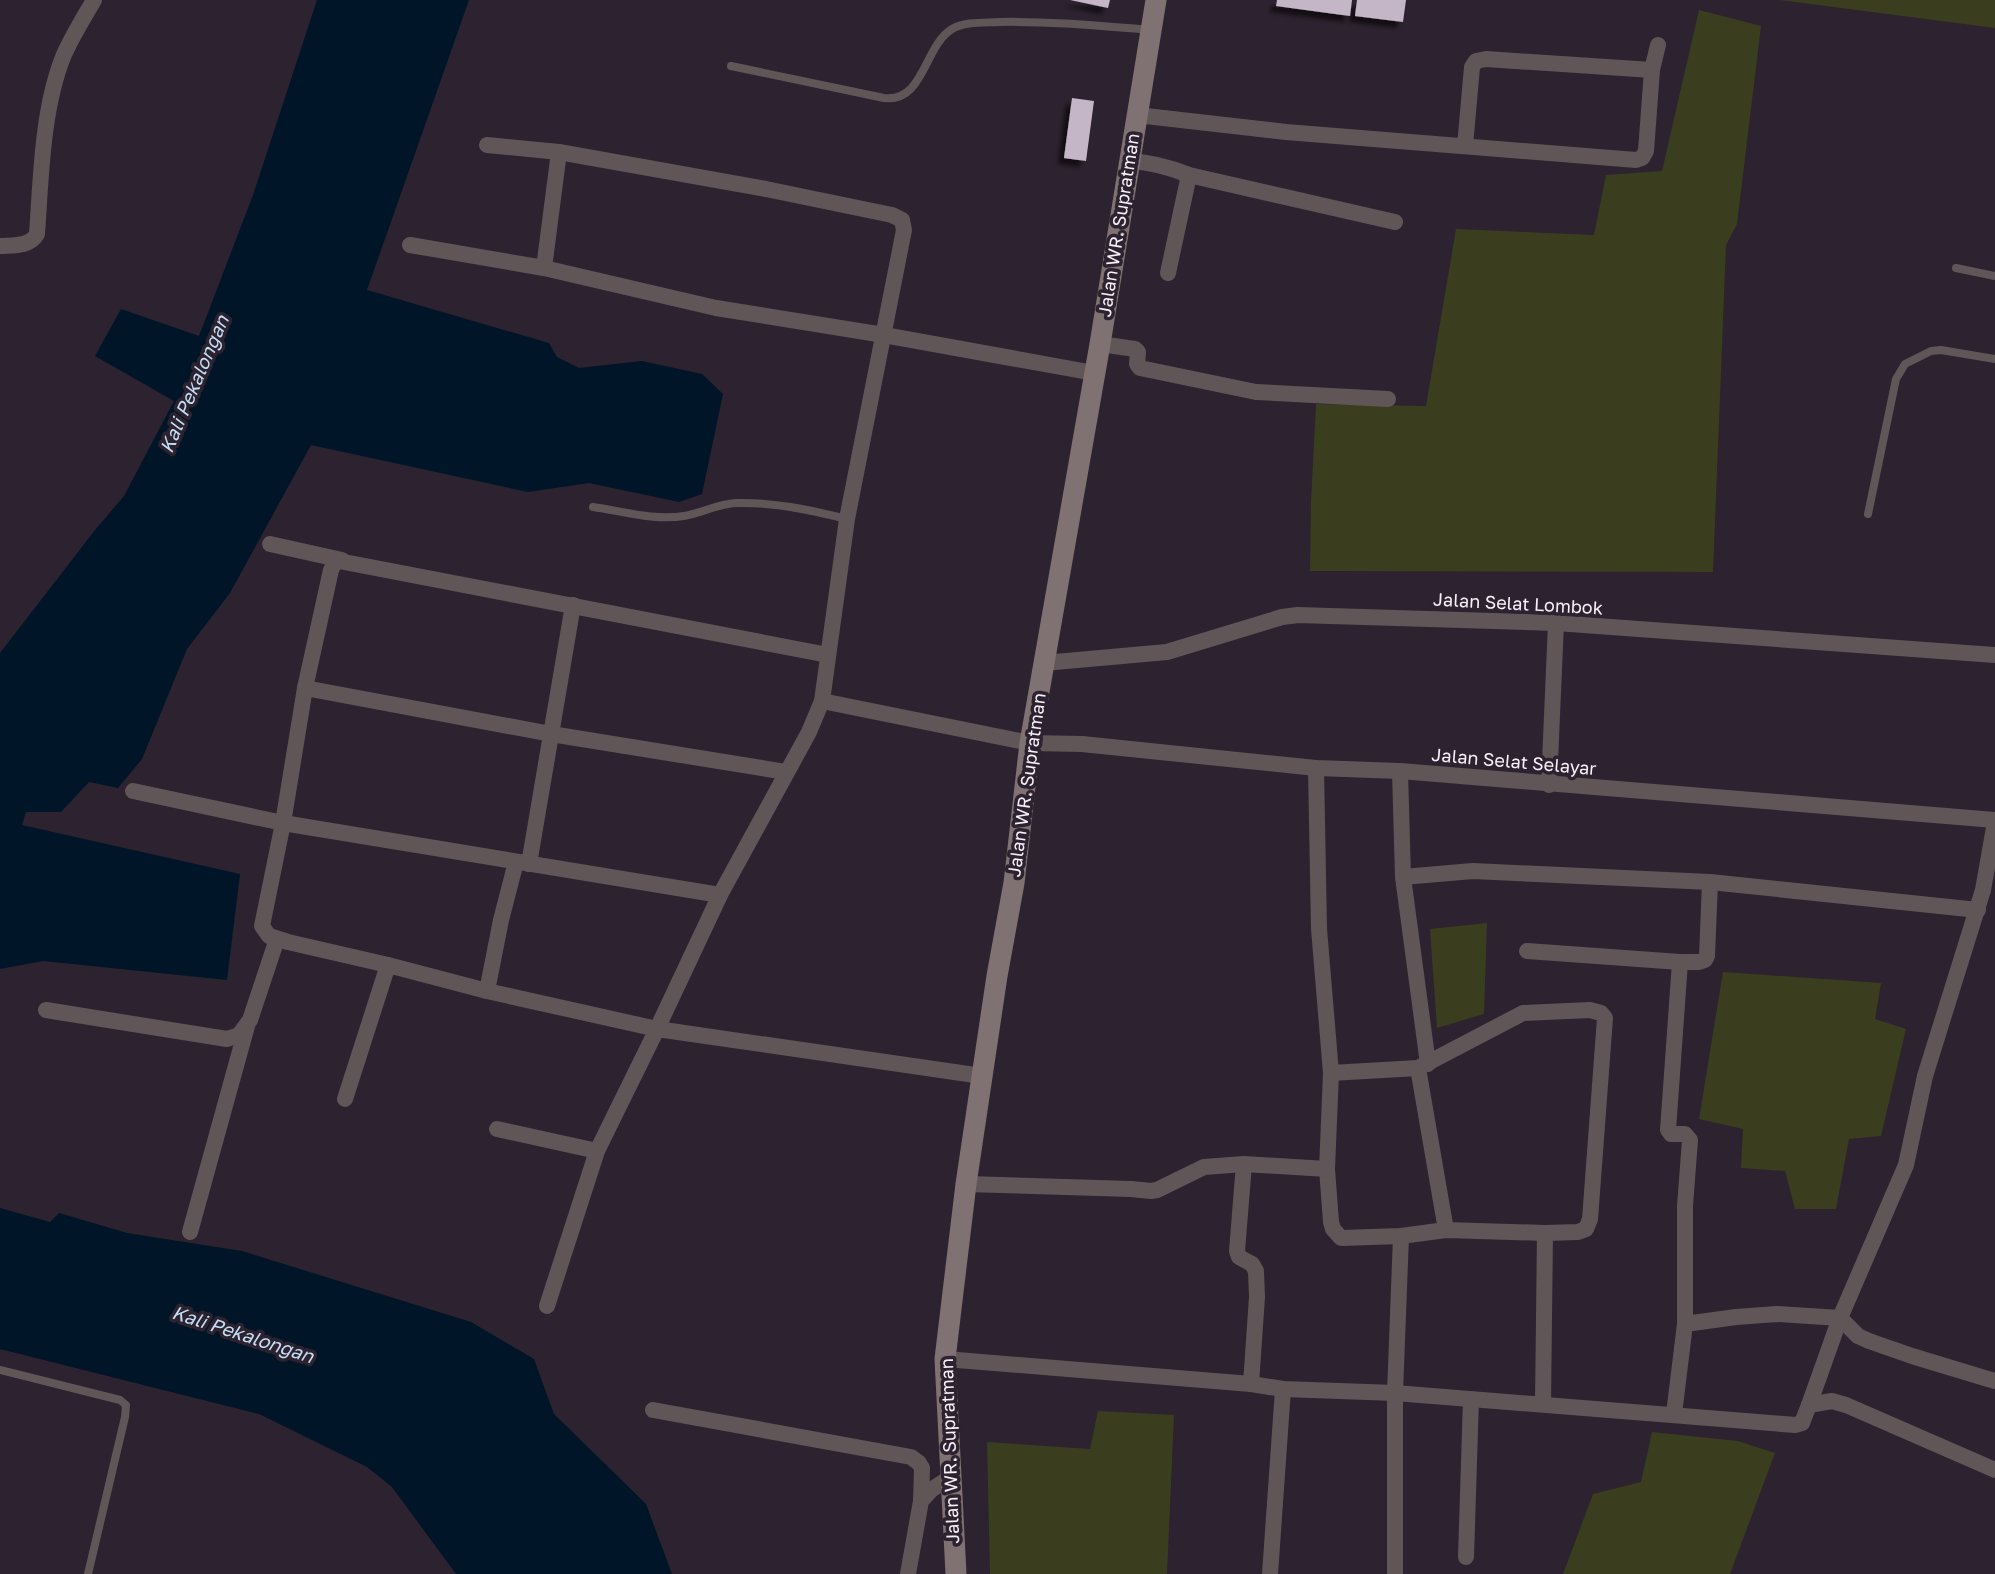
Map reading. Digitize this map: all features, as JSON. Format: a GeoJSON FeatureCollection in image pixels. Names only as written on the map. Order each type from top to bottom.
{"type":"FeatureCollection","features":[{"type":"Feature","properties":{"kind":"street"},"geometry":{"type":"LineString","coordinates":[[0,246],[26,244],[37,234],[42,154],[56,80],[64,56],[94,0]]}},
{"type":"Feature","properties":{"kind":"street","name":"Jalan WR. Supratman"},"geometry":{"type":"LineString","coordinates":[[956,1574],[945,1359],[966,1184],[997,976],[1038,743],[1044,663],[1094,373],[1118,346],[1138,161],[1153,116],[1151,30],[1156,0]]}},
{"type":"Feature","properties":{"kind":"street"},"geometry":{"type":"LineString","coordinates":[[1153,116],[1286,132],[1640,159],[1646,151],[1652,70],[1658,45]]}},
{"type":"Feature","properties":{"kind":"street"},"geometry":{"type":"LineString","coordinates":[[1465,146],[1472,67],[1478,60],[1498,59],[1652,70]]}},
{"type":"Feature","properties":{"kind":"street"},"geometry":{"type":"LineString","coordinates":[[487,145],[559,152],[766,189],[897,216],[904,223],[847,519],[822,701],[809,732],[720,895],[597,1151],[547,1306]]}},
{"type":"Feature","properties":{"kind":"street"},"geometry":{"type":"LineString","coordinates":[[544,268],[559,152]]}},
{"type":"Feature","properties":{"kind":"street"},"geometry":{"type":"LineString","coordinates":[[1138,161],[1395,222]]}},
{"type":"Feature","properties":{"kind":"street"},"geometry":{"type":"LineString","coordinates":[[1168,273],[1189,175]]}},
{"type":"Feature","properties":{"kind":"street"},"geometry":{"type":"LineString","coordinates":[[410,245],[544,268],[716,308],[1094,373]]}},
{"type":"Feature","properties":{"kind":"street"},"geometry":{"type":"LineString","coordinates":[[1118,346],[1138,352],[1138,366],[1145,370],[1256,392],[1388,399]]}},
{"type":"Feature","properties":{"kind":"street"},"geometry":{"type":"LineString","coordinates":[[270,544],[828,654]]}},
{"type":"Feature","properties":{"kind":"street"},"geometry":{"type":"LineString","coordinates":[[342,560],[332,567],[304,688],[262,923],[266,933],[277,939],[487,991],[657,1029],[982,1076]]}},
{"type":"Feature","properties":{"kind":"street"},"geometry":{"type":"LineString","coordinates":[[487,991],[501,920],[523,863],[551,734],[573,605]]}},
{"type":"Feature","properties":{"kind":"street","name":"Jalan Selat Lombok"},"geometry":{"type":"LineString","coordinates":[[1044,663],[1167,652],[1298,615],[1556,623],[1995,655]]}},
{"type":"Feature","properties":{"kind":"street"},"geometry":{"type":"LineString","coordinates":[[1549,785],[1556,623]]}},
{"type":"Feature","properties":{"kind":"street"},"geometry":{"type":"LineString","coordinates":[[304,688],[551,734],[786,772]]}},
{"type":"Feature","properties":{"kind":"street","name":"Jalan Selat Selayar"},"geometry":{"type":"LineString","coordinates":[[822,701],[1038,743],[1082,744],[1317,768],[1400,771],[1995,821]]}},
{"type":"Feature","properties":{"kind":"street"},"geometry":{"type":"LineString","coordinates":[[1317,768],[1319,929],[1331,1073],[1328,1169],[1333,1229],[1341,1238],[1401,1236],[1446,1230],[1545,1233],[1578,1232],[1586,1229],[1590,1219],[1605,1018],[1601,1013],[1590,1010],[1523,1013],[1423,1066],[1331,1073]]}},
{"type":"Feature","properties":{"kind":"street"},"geometry":{"type":"LineString","coordinates":[[1400,771],[1402,877],[1423,1066],[1446,1230]]}},
{"type":"Feature","properties":{"kind":"street"},"geometry":{"type":"LineString","coordinates":[[133,791],[282,823],[720,895]]}},
{"type":"Feature","properties":{"kind":"street"},"geometry":{"type":"LineString","coordinates":[[945,1359],[1251,1384],[1283,1389],[1395,1392],[1795,1425],[1802,1423],[1906,1165],[1926,1076],[1983,890],[1995,821]]}},
{"type":"Feature","properties":{"kind":"street"},"geometry":{"type":"LineString","coordinates":[[1402,877],[1473,871],[1710,882],[1978,909]]}},
{"type":"Feature","properties":{"kind":"street"},"geometry":{"type":"LineString","coordinates":[[1527,951],[1680,962],[1705,960],[1710,882]]}},
{"type":"Feature","properties":{"kind":"street"},"geometry":{"type":"LineString","coordinates":[[190,1232],[247,1026],[277,939]]}},
{"type":"Feature","properties":{"kind":"street"},"geometry":{"type":"LineString","coordinates":[[1674,1414],[1685,1325],[1685,1206],[1690,1140],[1687,1135],[1671,1133],[1668,1129],[1680,962]]}},
{"type":"Feature","properties":{"kind":"street"},"geometry":{"type":"LineString","coordinates":[[345,1099],[388,965]]}},
{"type":"Feature","properties":{"kind":"street"},"geometry":{"type":"LineString","coordinates":[[46,1010],[227,1039],[239,1035],[247,1026]]}},
{"type":"Feature","properties":{"kind":"street"},"geometry":{"type":"LineString","coordinates":[[497,1129],[597,1151]]}},
{"type":"Feature","properties":{"kind":"street"},"geometry":{"type":"LineString","coordinates":[[966,1184],[1151,1191],[1170,1185],[1200,1167],[1244,1164],[1328,1169]]}},
{"type":"Feature","properties":{"kind":"street"},"geometry":{"type":"LineString","coordinates":[[1244,1164],[1237,1251],[1239,1257],[1252,1264],[1256,1271],[1257,1297],[1251,1384]]}},
{"type":"Feature","properties":{"kind":"street"},"geometry":{"type":"LineString","coordinates":[[1544,1404],[1545,1233]]}},
{"type":"Feature","properties":{"kind":"street"},"geometry":{"type":"LineString","coordinates":[[1395,1574],[1395,1392],[1401,1236]]}},
{"type":"Feature","properties":{"kind":"street"},"geometry":{"type":"LineString","coordinates":[[1685,1325],[1777,1314],[1842,1320],[1858,1336],[1912,1356],[1995,1381]]}},
{"type":"Feature","properties":{"kind":"street"},"geometry":{"type":"LineString","coordinates":[[1270,1574],[1283,1389]]}},
{"type":"Feature","properties":{"kind":"street"},"geometry":{"type":"LineString","coordinates":[[1466,1557],[1472,1399]]}},
{"type":"Feature","properties":{"kind":"street"},"geometry":{"type":"LineString","coordinates":[[1811,1404],[1832,1401],[1846,1405],[1995,1470]]}},
{"type":"Feature","properties":{"kind":"street"},"geometry":{"type":"LineString","coordinates":[[653,1410],[911,1457],[922,1468],[921,1501],[908,1574]]}},
{"type":"Feature","properties":{"kind":"street"},"geometry":{"type":"LineString","coordinates":[[921,1501],[931,1490],[951,1477]]}},
{"type":"Feature","properties":{"kind":"lane"},"geometry":{"type":"LineString","coordinates":[[731,66],[894,98],[905,94],[913,86],[940,42],[948,32],[960,26],[1035,22],[1151,30]]}},
{"type":"Feature","properties":{"kind":"lane"},"geometry":{"type":"LineString","coordinates":[[1956,268],[1995,276]]}},
{"type":"Feature","properties":{"kind":"lane"},"geometry":{"type":"LineString","coordinates":[[1868,514],[1896,379],[1905,364],[1931,351],[1941,350],[1995,359]]}},
{"type":"Feature","properties":{"kind":"lane"},"geometry":{"type":"LineString","coordinates":[[593,506],[670,517],[686,516],[723,504],[758,504],[802,507],[847,519]]}},
{"type":"Feature","properties":{"kind":"lane"},"geometry":{"type":"LineString","coordinates":[[0,1370],[120,1400],[126,1405],[88,1574]]}},
{"type":"Feature","properties":{"kind":"green space"},"geometry":{"type":"Polygon","coordinates":[[[1780,0],[1995,0],[1995,28],[1780,0]]]}},
{"type":"Feature","properties":{"kind":"green space"},"geometry":{"type":"Polygon","coordinates":[[[1699,10],[1761,26],[1737,224],[1726,245],[1713,572],[1310,571],[1316,404],[1426,406],[1456,229],[1594,235],[1606,175],[1662,171],[1699,10]]]}},
{"type":"Feature","properties":{"kind":"green space"},"geometry":{"type":"Polygon","coordinates":[[[1487,923],[1484,1014],[1437,1028],[1430,929],[1487,923]]]}},
{"type":"Feature","properties":{"kind":"green space"},"geometry":{"type":"Polygon","coordinates":[[[1723,972],[1881,983],[1875,1019],[1906,1029],[1881,1136],[1849,1139],[1836,1209],[1795,1209],[1785,1171],[1741,1168],[1743,1129],[1699,1119],[1723,972]]]}},
{"type":"Feature","properties":{"kind":"green space"},"geometry":{"type":"Polygon","coordinates":[[[1098,1411],[1174,1415],[1167,1574],[990,1574],[987,1442],[1090,1449],[1098,1411]]]}},
{"type":"Feature","properties":{"kind":"green space"},"geometry":{"type":"Polygon","coordinates":[[[1652,1432],[1738,1441],[1775,1453],[1730,1574],[1563,1574],[1593,1494],[1641,1482],[1652,1432]]]}},
{"type":"Feature","properties":{"kind":"water","name":"Kali Pekalongan"},"geometry":{"type":"Polygon","coordinates":[[[317,0],[469,0],[367,290],[549,343],[557,357],[579,368],[642,361],[702,374],[723,394],[702,494],[679,502],[589,483],[528,492],[311,445],[230,593],[187,649],[142,759],[118,788],[89,782],[61,812],[26,812],[22,825],[240,874],[227,980],[43,961],[0,969],[0,653],[124,496],[174,401],[95,356],[121,309],[199,336],[253,195],[317,0]]]}},
{"type":"Feature","properties":{"kind":"water","name":"Kali Pekalongan"},"geometry":{"type":"Polygon","coordinates":[[[0,1208],[50,1222],[59,1213],[127,1233],[242,1251],[471,1322],[534,1359],[554,1414],[646,1504],[672,1574],[456,1574],[392,1487],[367,1467],[259,1414],[0,1349],[0,1208]]]}},
{"type":"Feature","properties":{"kind":"building"},"geometry":{"type":"Polygon","coordinates":[[[1070,0],[1110,0],[1108,8],[1070,0]]]}},
{"type":"Feature","properties":{"kind":"building"},"geometry":{"type":"Polygon","coordinates":[[[1277,0],[1352,0],[1350,16],[1276,6],[1277,0]]]}},
{"type":"Feature","properties":{"kind":"building"},"geometry":{"type":"Polygon","coordinates":[[[1357,0],[1406,0],[1403,22],[1355,16],[1357,0]]]}},
{"type":"Feature","properties":{"kind":"building"},"geometry":{"type":"Polygon","coordinates":[[[1072,98],[1094,101],[1086,161],[1064,158],[1072,98]]]}}]}
